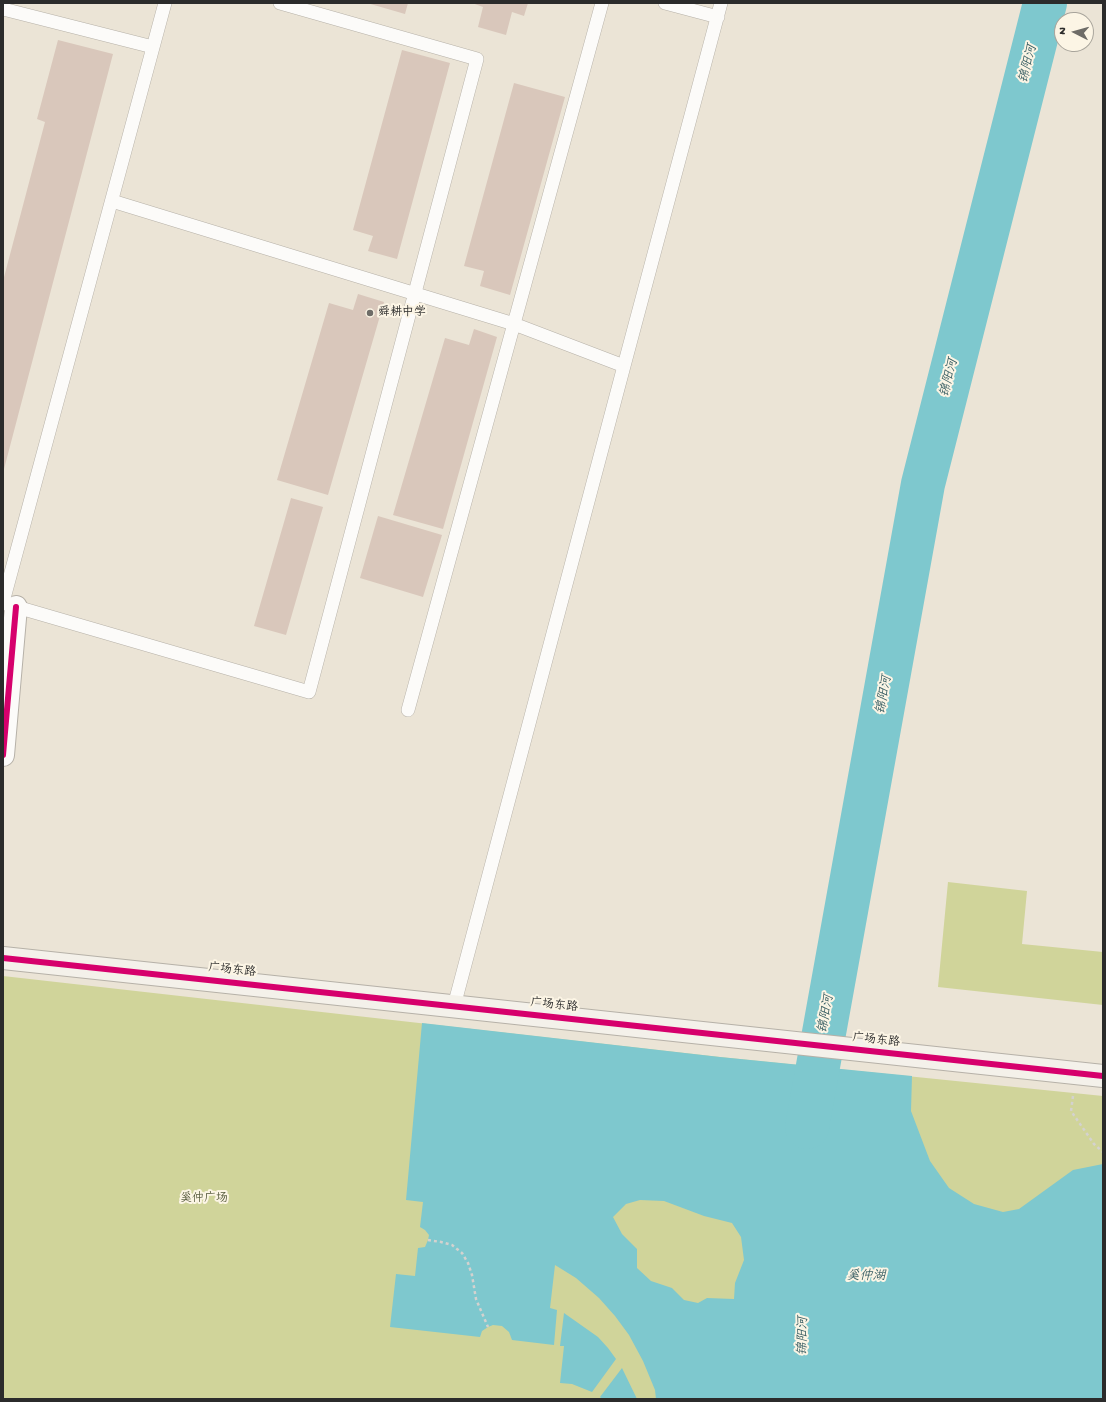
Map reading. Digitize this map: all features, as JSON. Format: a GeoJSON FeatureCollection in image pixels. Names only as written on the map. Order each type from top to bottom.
{"type":"FeatureCollection","features":[{"type":"Feature","properties":{"kind":"street"},"geometry":{"type":"LineString","coordinates":[[3,755],[7,604]]}},
{"type":"Feature","properties":{"kind":"street","name":"广场东路"},"geometry":{"type":"LineString","coordinates":[[3,958],[1103,1076]]}},
{"type":"Feature","properties":{"kind":"lane"},"geometry":{"type":"LineString","coordinates":[[165,3],[7,604],[309,692],[477,59],[280,3]]}},
{"type":"Feature","properties":{"kind":"lane"},"geometry":{"type":"LineString","coordinates":[[408,710],[602,3]]}},
{"type":"Feature","properties":{"kind":"lane"},"geometry":{"type":"LineString","coordinates":[[665,3],[718,17]]}},
{"type":"Feature","properties":{"kind":"lane"},"geometry":{"type":"LineString","coordinates":[[454,1006],[722,3]]}},
{"type":"Feature","properties":{"kind":"lane"},"geometry":{"type":"LineString","coordinates":[[3,9],[153,47]]}},
{"type":"Feature","properties":{"kind":"lane"},"geometry":{"type":"LineString","coordinates":[[112,201],[514,324],[624,366]]}},
{"type":"Feature","properties":{"kind":"path"},"geometry":{"type":"LineString","coordinates":[[1076,1073],[1071,1111],[1094,1144],[1103,1152]]}},
{"type":"Feature","properties":{"kind":"path"},"geometry":{"type":"LineString","coordinates":[[428,1240],[452,1245],[462,1253],[470,1269],[476,1299],[488,1327]]}},
{"type":"Feature","properties":{"kind":"green space"},"geometry":{"type":"Polygon","coordinates":[[[948,882],[1027,891],[1022,944],[1103,952],[1103,1005],[938,987],[948,882]]]}},
{"type":"Feature","properties":{"kind":"green space","name":"奚仲广场"},"geometry":{"type":"Polygon","coordinates":[[[3,976],[720,1057],[1103,1096],[1103,1399],[3,1399],[3,976]]]}},
{"type":"Feature","properties":{"kind":"water","name":"奚仲湖"},"geometry":{"type":"Polygon","coordinates":[[[422,1023],[720,1057],[912,1076],[911,1111],[930,1161],[949,1188],[974,1204],[1003,1212],[1019,1209],[1073,1170],[1103,1164],[1103,1399],[656,1399],[655,1390],[643,1361],[629,1335],[615,1316],[599,1298],[576,1278],[555,1265],[550,1308],[557,1310],[554,1345],[512,1340],[509,1332],[502,1326],[493,1325],[482,1331],[480,1337],[390,1327],[396,1274],[415,1276],[418,1248],[425,1247],[429,1235],[420,1227],[423,1202],[406,1200],[422,1023]],[[640,1200],[626,1204],[613,1217],[622,1234],[637,1249],[637,1268],[651,1281],[672,1288],[684,1300],[698,1303],[707,1298],[734,1299],[735,1283],[744,1260],[741,1237],[732,1223],[704,1216],[664,1201],[640,1200]]]}},
{"type":"Feature","properties":{"kind":"water"},"geometry":{"type":"Polygon","coordinates":[[[564,1313],[598,1337],[616,1359],[592,1392],[572,1384],[560,1383],[564,1346],[560,1346],[564,1313]]]}},
{"type":"Feature","properties":{"kind":"water"},"geometry":{"type":"Polygon","coordinates":[[[622,1368],[637,1399],[602,1399],[600,1397],[622,1368]]]}},
{"type":"Feature","properties":{"kind":"building"},"geometry":{"type":"Polygon","coordinates":[[[367,3],[408,3],[405,14],[367,3]]]}},
{"type":"Feature","properties":{"kind":"building"},"geometry":{"type":"Polygon","coordinates":[[[472,3],[528,3],[524,16],[512,12],[506,35],[478,27],[483,7],[472,3]]]}},
{"type":"Feature","properties":{"kind":"building"},"geometry":{"type":"Polygon","coordinates":[[[58,40],[113,54],[4,469],[3,281],[45,122],[37,119],[58,40]]]}},
{"type":"Feature","properties":{"kind":"building"},"geometry":{"type":"Polygon","coordinates":[[[402,50],[450,63],[397,259],[368,251],[373,236],[353,230],[402,50]]]}},
{"type":"Feature","properties":{"kind":"building"},"geometry":{"type":"Polygon","coordinates":[[[514,83],[565,97],[510,295],[480,286],[484,271],[464,266],[514,83]]]}},
{"type":"Feature","properties":{"kind":"building"},"geometry":{"type":"Polygon","coordinates":[[[358,294],[384,302],[328,495],[277,480],[329,303],[353,310],[358,294]]]}},
{"type":"Feature","properties":{"kind":"building"},"geometry":{"type":"Polygon","coordinates":[[[474,329],[497,337],[443,529],[393,515],[445,338],[469,345],[474,329]]]}},
{"type":"Feature","properties":{"kind":"building"},"geometry":{"type":"Polygon","coordinates":[[[291,498],[323,507],[286,635],[254,626],[291,498]]]}},
{"type":"Feature","properties":{"kind":"building"},"geometry":{"type":"Polygon","coordinates":[[[378,516],[442,535],[423,597],[360,578],[378,516]]]}},
{"type":"Feature","properties":{"kind":"waterway","name":"锦阳河"},"geometry":{"type":"LineString","coordinates":[[807,1127],[923,484],[1045,3]]}},
{"type":"Feature","properties":{"kind":"cycle path"},"geometry":{"type":"LineString","coordinates":[[3,755],[16,607]]}},
{"type":"Feature","properties":{"kind":"cycle path"},"geometry":{"type":"LineString","coordinates":[[3,958],[1103,1076]]}},
{"type":"Feature","properties":{"kind":"place","name":"舜耕中学"},"geometry":{"type":"Point","coordinates":[370,313]}}]}
